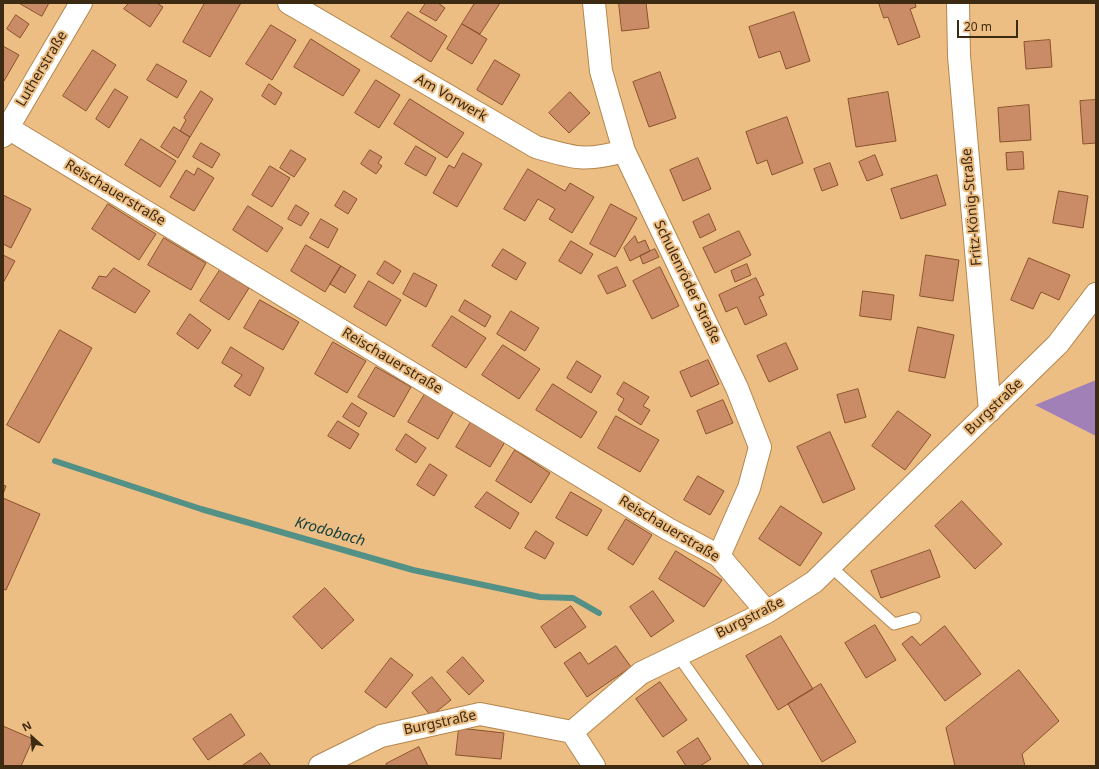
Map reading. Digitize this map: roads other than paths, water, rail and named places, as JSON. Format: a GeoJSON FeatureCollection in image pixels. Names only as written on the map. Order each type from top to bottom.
{"type":"FeatureCollection","features":[{"type":"Feature","properties":{"kind":"street","name":"Lutherstraße"},"geometry":{"type":"LineString","coordinates":[[4,129],[81,3]]}},
{"type":"Feature","properties":{"kind":"street","name":"Am Vorwerk"},"geometry":{"type":"LineString","coordinates":[[289,3],[536,147],[573,158],[602,157],[624,150]]}},
{"type":"Feature","properties":{"kind":"street","name":"Schulenröder Straße"},"geometry":{"type":"LineString","coordinates":[[594,3],[601,71],[624,150],[737,388],[760,447],[749,488],[719,556]]}},
{"type":"Feature","properties":{"kind":"street","name":"Fritz-König-Straße"},"geometry":{"type":"LineString","coordinates":[[958,3],[959,56],[990,411]]}},
{"type":"Feature","properties":{"kind":"street","name":"Reischauerstraße"},"geometry":{"type":"LineString","coordinates":[[4,129],[668,529],[719,556],[767,612]]}},
{"type":"Feature","properties":{"kind":"street","name":"Burgstraße"},"geometry":{"type":"LineString","coordinates":[[320,766],[382,736],[480,714],[572,732],[640,673],[767,612],[814,582],[1058,344],[1096,294]]}},
{"type":"Feature","properties":{"kind":"street"},"geometry":{"type":"LineString","coordinates":[[572,732],[594,766]]}},
{"type":"Feature","properties":{"kind":"lane"},"geometry":{"type":"LineString","coordinates":[[830,566],[894,624],[915,618]]}},
{"type":"Feature","properties":{"kind":"lane"},"geometry":{"type":"LineString","coordinates":[[677,654],[757,766]]}},
{"type":"Feature","properties":{"kind":"waterway","name":"Krodobach"},"geometry":{"type":"LineString","coordinates":[[55,461],[201,509],[413,570],[540,597],[573,598],[599,613]]}}]}
